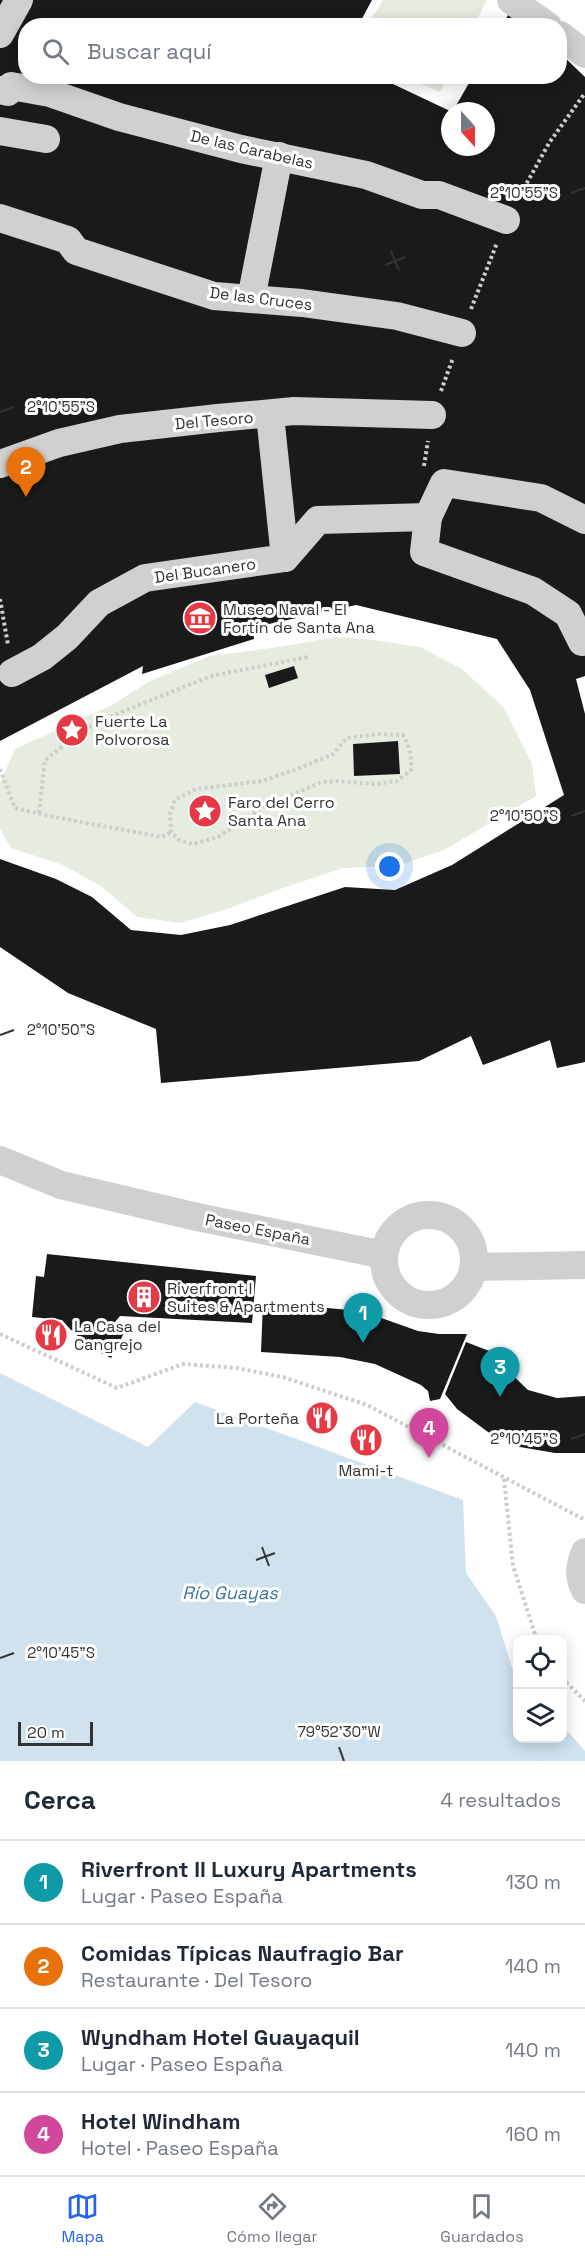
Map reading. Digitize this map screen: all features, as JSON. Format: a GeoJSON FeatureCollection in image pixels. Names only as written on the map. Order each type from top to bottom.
{"type":"FeatureCollection","features":[{"type":"Feature","properties":{"kind":"street"},"geometry":{"type":"LineString","coordinates":[[0,34],[19,0]]}},
{"type":"Feature","properties":{"kind":"street"},"geometry":{"type":"LineString","coordinates":[[511,0],[537,18]]}},
{"type":"Feature","properties":{"kind":"street"},"geometry":{"type":"LineString","coordinates":[[567,40],[585,54]]}},
{"type":"Feature","properties":{"kind":"street","name":"De las Carabelas"},"geometry":{"type":"LineString","coordinates":[[0,90],[8,92],[11,86],[50,93],[119,117],[366,175],[422,195],[439,195],[506,220]]}},
{"type":"Feature","properties":{"kind":"street"},"geometry":{"type":"LineString","coordinates":[[0,131],[45,139]]}},
{"type":"Feature","properties":{"kind":"street"},"geometry":{"type":"LineString","coordinates":[[251,299],[279,156]]}},
{"type":"Feature","properties":{"kind":"street","name":"De las Cruces"},"geometry":{"type":"LineString","coordinates":[[0,218],[68,240],[76,251],[214,296],[398,316],[462,333]]}},
{"type":"Feature","properties":{"kind":"street","name":"Del Tesoro"},"geometry":{"type":"LineString","coordinates":[[0,464],[59,443],[120,429],[294,411],[432,415]]}},
{"type":"Feature","properties":{"kind":"street"},"geometry":{"type":"LineString","coordinates":[[270,415],[285,558]]}},
{"type":"Feature","properties":{"kind":"street"},"geometry":{"type":"LineString","coordinates":[[582,642],[568,614],[533,591],[424,552],[428,517],[444,483],[541,498],[585,520]]}},
{"type":"Feature","properties":{"kind":"street"},"geometry":{"type":"LineString","coordinates":[[285,558],[318,520],[428,517]]}},
{"type":"Feature","properties":{"kind":"street","name":"Del Bucanero"},"geometry":{"type":"LineString","coordinates":[[12,673],[42,657],[67,637],[99,603],[145,578],[285,558]]}},
{"type":"Feature","properties":{"kind":"street","name":"Paseo España"},"geometry":{"type":"LineString","coordinates":[[0,1160],[61,1185],[197,1217],[384,1255]]}},
{"type":"Feature","properties":{"kind":"street"},"geometry":{"type":"LineString","coordinates":[[422,1215],[436,1215],[449,1220],[465,1233],[474,1253],[474,1267],[469,1282],[459,1294],[446,1302],[430,1305],[415,1303],[401,1296],[391,1284],[385,1270],[384,1255],[388,1240],[396,1229],[408,1220],[422,1215]]}},
{"type":"Feature","properties":{"kind":"street"},"geometry":{"type":"LineString","coordinates":[[474,1267],[585,1265]]}},
{"type":"Feature","properties":{"kind":"street"},"geometry":{"type":"LineString","coordinates":[[585,1552],[579,1580],[585,1590]]}},
{"type":"Feature","properties":{"kind":"path"},"geometry":{"type":"LineString","coordinates":[[423,472],[432,415],[506,220],[549,143],[585,93]]}},
{"type":"Feature","properties":{"kind":"path"},"geometry":{"type":"LineString","coordinates":[[0,599],[12,673]]}},
{"type":"Feature","properties":{"kind":"path"},"geometry":{"type":"LineString","coordinates":[[39,813],[45,760],[81,732],[102,720],[211,676],[308,657]]}},
{"type":"Feature","properties":{"kind":"path"},"geometry":{"type":"LineString","coordinates":[[378,734],[403,735],[408,743],[412,757],[411,770],[397,782],[375,784],[322,782],[265,806],[219,837],[193,844],[179,840],[171,832],[170,814],[175,800],[196,789],[262,781],[333,754],[347,738],[378,734]]}},
{"type":"Feature","properties":{"kind":"path"},"geometry":{"type":"LineString","coordinates":[[0,769],[15,807],[49,816],[162,837],[171,832]]}},
{"type":"Feature","properties":{"kind":"path"},"geometry":{"type":"LineString","coordinates":[[0,1334],[117,1388],[183,1364],[236,1368],[283,1377],[367,1405],[585,1520]]}},
{"type":"Feature","properties":{"kind":"path"},"geometry":{"type":"LineString","coordinates":[[504,1479],[513,1566],[535,1635]]}},
{"type":"Feature","properties":{"kind":"path"},"geometry":{"type":"LineString","coordinates":[[567,1683],[585,1701]]}},
{"type":"Feature","properties":{"kind":"shaded area"},"geometry":{"type":"Polygon","coordinates":[[[383,0],[487,0],[478,18],[372,18],[383,0]]]}},
{"type":"Feature","properties":{"kind":"shaded area"},"geometry":{"type":"Polygon","coordinates":[[[421,84],[444,84],[440,92],[421,84]]]}},
{"type":"Feature","properties":{"kind":"shaded area"},"geometry":{"type":"Polygon","coordinates":[[[336,637],[420,647],[462,669],[504,708],[532,764],[536,796],[444,850],[396,866],[343,868],[180,923],[137,917],[101,886],[63,865],[11,848],[0,829],[0,783],[15,749],[112,705],[150,681],[210,656],[336,637]]]}},
{"type":"Feature","properties":{"kind":"water","name":"Río Guayas"},"geometry":{"type":"Polygon","coordinates":[[[0,1373],[148,1447],[195,1402],[463,1500],[466,1573],[496,1616],[513,1671],[513,1743],[567,1743],[567,1731],[585,1751],[585,1761],[0,1761],[0,1373]]]}},
{"type":"Feature","properties":{"kind":"building"},"geometry":{"type":"Polygon","coordinates":[[[0,0],[372,0],[362,18],[18,18],[18,84],[393,84],[441,107],[441,156],[495,156],[495,102],[458,102],[468,84],[567,84],[567,60],[585,77],[585,676],[576,679],[585,714],[585,1062],[557,1068],[550,1040],[483,1065],[471,1036],[419,1061],[161,1083],[156,1029],[68,993],[0,947],[0,859],[56,879],[92,897],[131,930],[181,935],[230,925],[345,887],[395,890],[452,865],[564,795],[530,690],[497,639],[356,605],[253,629],[254,639],[142,674],[143,666],[0,741],[0,0]]]}},
{"type":"Feature","properties":{"kind":"building"},"geometry":{"type":"Polygon","coordinates":[[[294,666],[298,678],[269,688],[265,675],[294,666]]]}},
{"type":"Feature","properties":{"kind":"building"},"geometry":{"type":"Polygon","coordinates":[[[398,741],[400,774],[354,776],[353,744],[398,741]]]}},
{"type":"Feature","properties":{"kind":"building"},"geometry":{"type":"Polygon","coordinates":[[[204,799],[214,803],[218,813],[214,823],[204,827],[194,823],[190,813],[194,803],[204,799]]]}},
{"type":"Feature","properties":{"kind":"building","name":"Riverfront I Suites & Apartments"},"geometry":{"type":"Polygon","coordinates":[[[47,1254],[256,1276],[252,1323],[120,1316],[110,1328],[124,1333],[111,1358],[91,1348],[62,1320],[32,1317],[36,1276],[44,1277],[47,1254]]]}},
{"type":"Feature","properties":{"kind":"building"},"geometry":{"type":"Polygon","coordinates":[[[263,1302],[349,1310],[370,1314],[418,1331],[467,1334],[440,1399],[430,1401],[428,1391],[421,1385],[375,1364],[340,1357],[261,1352],[263,1302]]]}},
{"type":"Feature","properties":{"kind":"building"},"geometry":{"type":"Polygon","coordinates":[[[466,1342],[497,1354],[505,1368],[528,1390],[557,1398],[585,1396],[585,1453],[555,1453],[520,1447],[488,1432],[457,1409],[445,1394],[466,1342]]]}},
{"type":"Feature","properties":{"kind":"place","name":"Comidas Típicas Naufragio Bar"},"geometry":{"type":"Point","coordinates":[26,497]}},
{"type":"Feature","properties":{"kind":"place","name":"Museo Naval - El Fortín de Santa Ana"},"geometry":{"type":"Point","coordinates":[200,618]}},
{"type":"Feature","properties":{"kind":"place","name":"Fuerte La Polvorosa"},"geometry":{"type":"Point","coordinates":[72,730]}},
{"type":"Feature","properties":{"kind":"place","name":"Faro del Cerro Santa Ana"},"geometry":{"type":"Point","coordinates":[205,811]}},
{"type":"Feature","properties":{"kind":"place","name":"Riverfront I Suites & Apartments"},"geometry":{"type":"Point","coordinates":[144,1297]}},
{"type":"Feature","properties":{"kind":"place","name":"La Casa del Cangrejo"},"geometry":{"type":"Point","coordinates":[51,1335]}},
{"type":"Feature","properties":{"kind":"place","name":"Riverfront II Luxury Apartments"},"geometry":{"type":"Point","coordinates":[363,1343]}},
{"type":"Feature","properties":{"kind":"place","name":"Wyndham Hotel Guayaquil"},"geometry":{"type":"Point","coordinates":[500,1397]}},
{"type":"Feature","properties":{"kind":"place","name":"La Porteña"},"geometry":{"type":"Point","coordinates":[322,1418]}},
{"type":"Feature","properties":{"kind":"place","name":"Mami-t"},"geometry":{"type":"Point","coordinates":[366,1440]}},
{"type":"Feature","properties":{"kind":"place","name":"Hotel Windham"},"geometry":{"type":"Point","coordinates":[429,1458]}}]}
